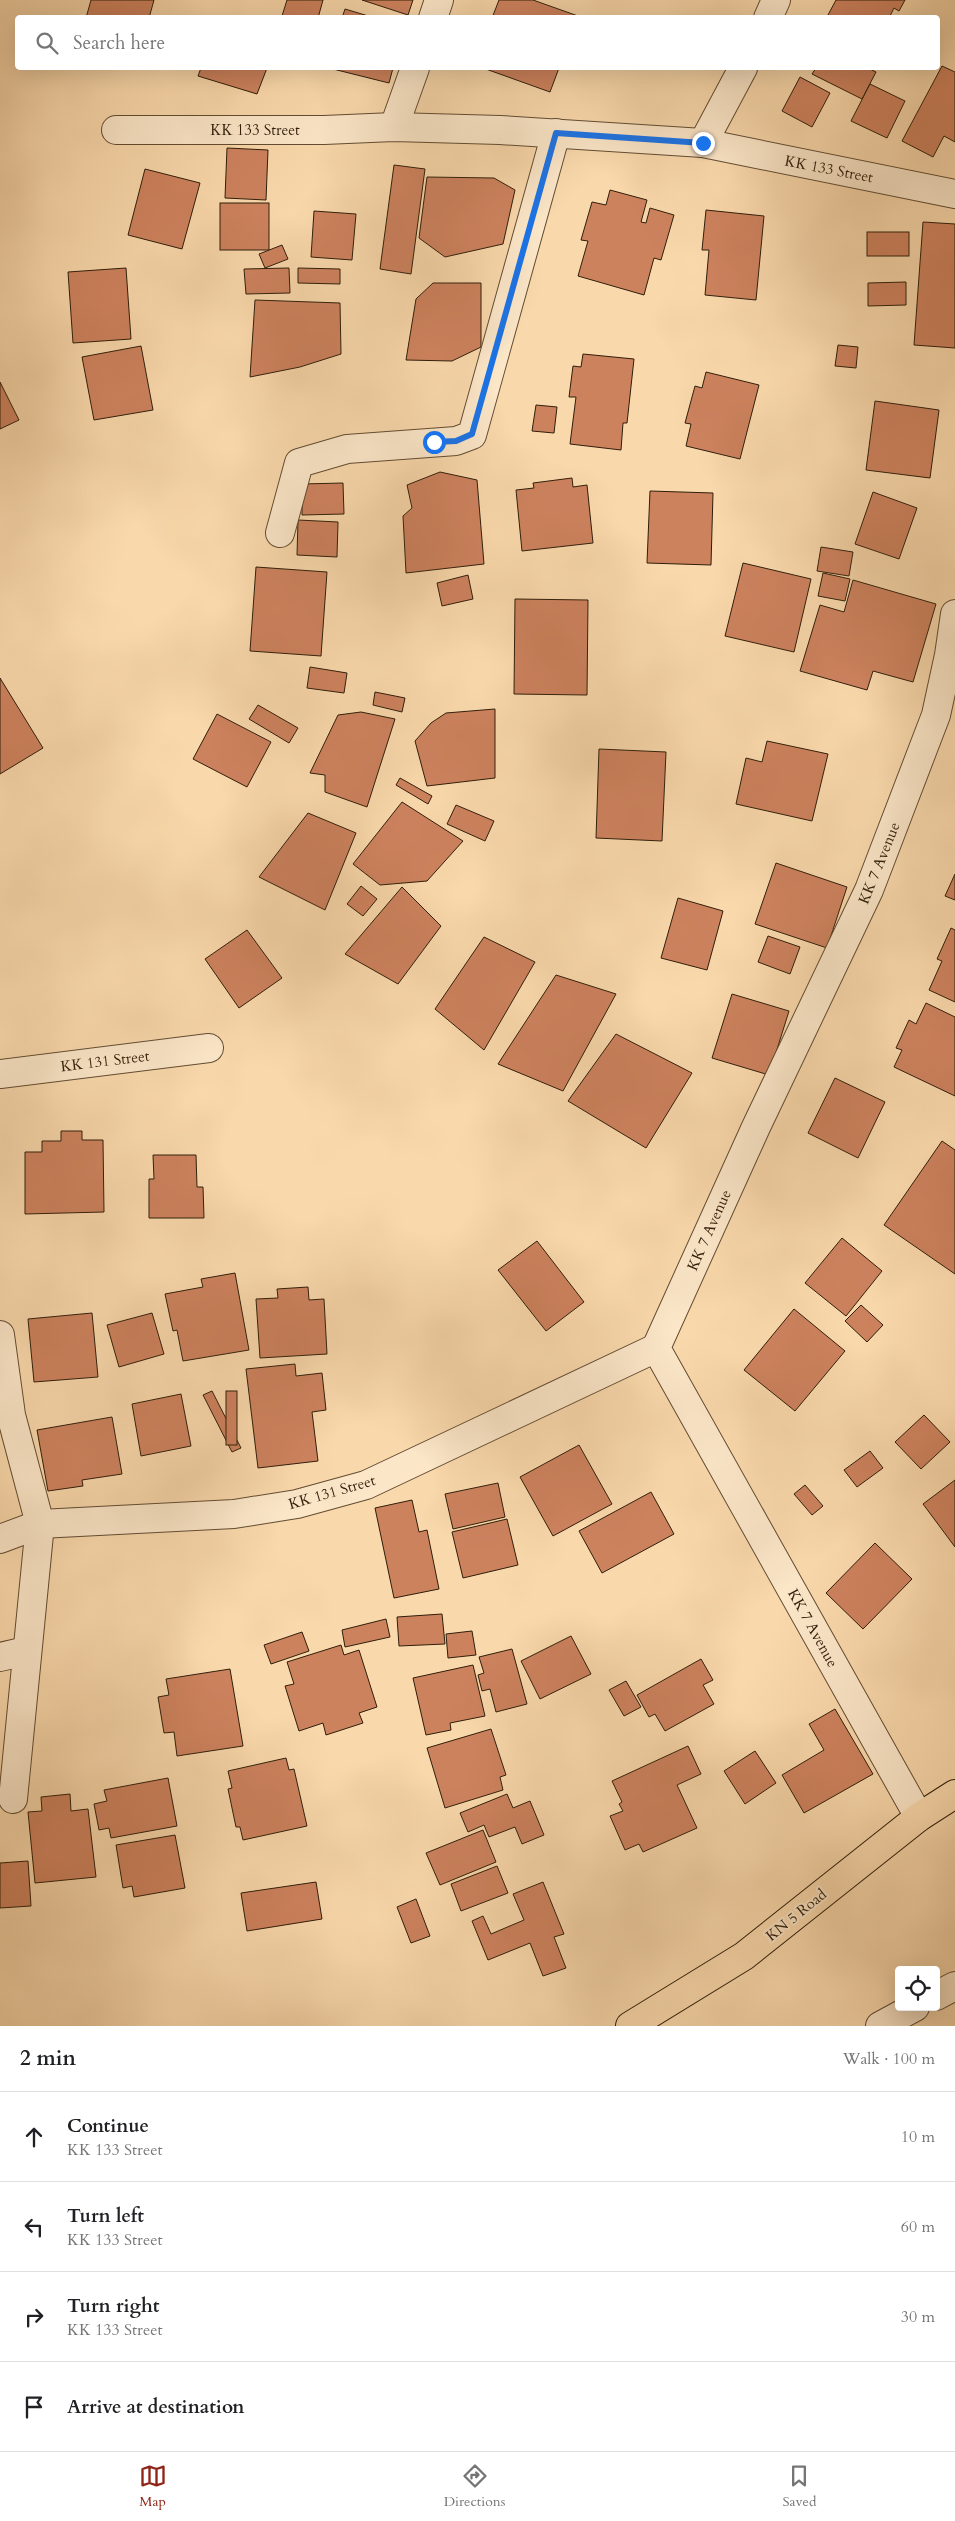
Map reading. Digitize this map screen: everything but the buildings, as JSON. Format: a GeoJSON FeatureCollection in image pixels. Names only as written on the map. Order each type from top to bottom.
{"type":"FeatureCollection","features":[{"type":"Feature","properties":{"kind":"main road","name":"KN 5 Road"},"geometry":{"type":"LineString","coordinates":[[630,2026],[744,1956],[919,1816],[955,1794]]}},
{"type":"Feature","properties":{"kind":"street"},"geometry":{"type":"LineString","coordinates":[[434,15],[439,0]]}},
{"type":"Feature","properties":{"kind":"street"},"geometry":{"type":"LineString","coordinates":[[769,15],[776,0]]}},
{"type":"Feature","properties":{"kind":"street"},"geometry":{"type":"LineString","coordinates":[[394,127],[414,70]]}},
{"type":"Feature","properties":{"kind":"street"},"geometry":{"type":"LineString","coordinates":[[703,143],[742,70]]}},
{"type":"Feature","properties":{"kind":"street","name":"KK 133 Street"},"geometry":{"type":"LineString","coordinates":[[116,130],[324,130],[394,127],[556,133],[703,143],[955,194]]}},
{"type":"Feature","properties":{"kind":"street"},"geometry":{"type":"LineString","coordinates":[[280,533],[299,463],[347,449],[456,441],[472,434],[556,133]]}},
{"type":"Feature","properties":{"kind":"street","name":"KK 7 Avenue"},"geometry":{"type":"LineString","coordinates":[[919,1816],[656,1348],[756,1127],[869,890],[936,715],[949,655],[955,614]]}},
{"type":"Feature","properties":{"kind":"street","name":"KK 131 Street"},"geometry":{"type":"LineString","coordinates":[[0,1074],[209,1048]]}},
{"type":"Feature","properties":{"kind":"street"},"geometry":{"type":"LineString","coordinates":[[0,1334],[11,1414],[40,1524],[26,1651],[13,1799]]}},
{"type":"Feature","properties":{"kind":"street","name":"KK 131 Street"},"geometry":{"type":"LineString","coordinates":[[0,1538],[40,1524],[234,1514],[297,1504],[349,1490],[366,1485],[656,1348]]}},
{"type":"Feature","properties":{"kind":"street"},"geometry":{"type":"LineString","coordinates":[[0,1657],[26,1651]]}},
{"type":"Feature","properties":{"kind":"street"},"geometry":{"type":"LineString","coordinates":[[940,1994],[955,1986]]}},
{"type":"Feature","properties":{"kind":"street"},"geometry":{"type":"LineString","coordinates":[[880,2026],[908,2011]]}},
{"type":"Feature","properties":{"kind":"route"},"geometry":{"type":"LineString","coordinates":[[434,442],[456,441],[472,434],[556,133],[703,143]]}}]}
